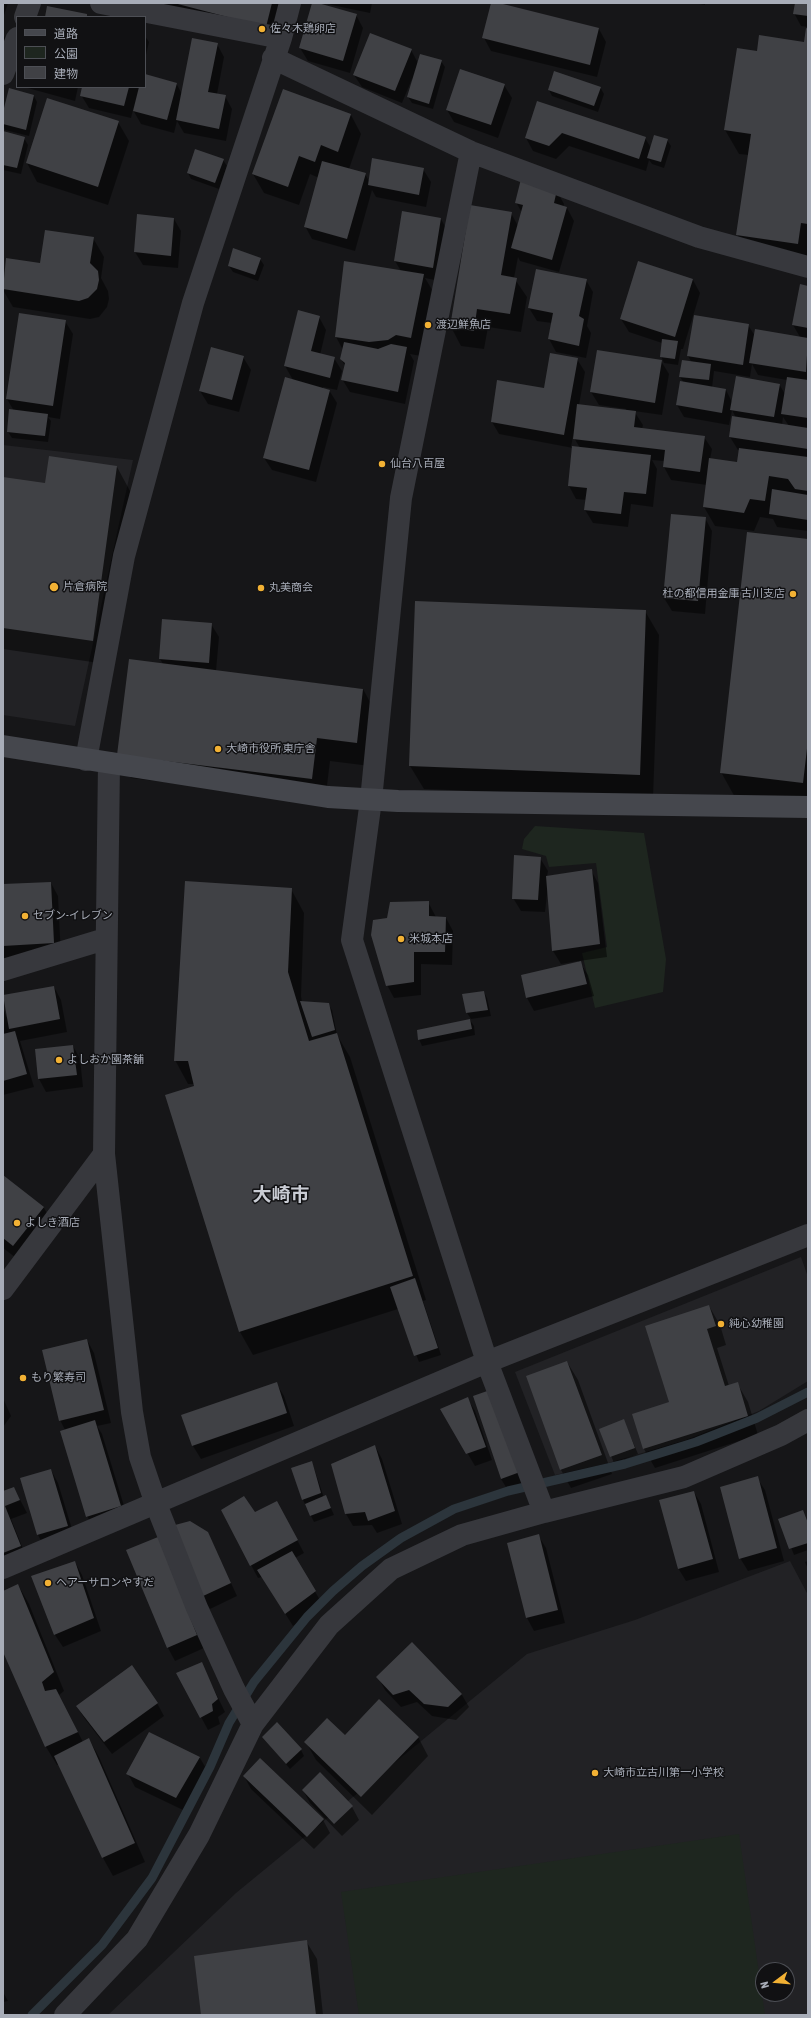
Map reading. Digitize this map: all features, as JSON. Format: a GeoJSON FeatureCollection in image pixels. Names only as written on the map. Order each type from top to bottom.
{"type":"FeatureCollection","features":[{"type":"Feature","properties":{"kind":"street"},"geometry":{"type":"LineString","coordinates":[[25,16],[30,3]]}},
{"type":"Feature","properties":{"kind":"street"},"geometry":{"type":"LineString","coordinates":[[101,3],[281,38]]}},
{"type":"Feature","properties":{"kind":"street"},"geometry":{"type":"LineString","coordinates":[[86,760],[124,556],[193,303],[273,58],[281,38],[290,3]]}},
{"type":"Feature","properties":{"kind":"street"},"geometry":{"type":"LineString","coordinates":[[3,74],[16,41]]}},
{"type":"Feature","properties":{"kind":"street"},"geometry":{"type":"LineString","coordinates":[[273,58],[471,152],[699,237],[808,267]]}},
{"type":"Feature","properties":{"kind":"street"},"geometry":{"type":"LineString","coordinates":[[471,152],[401,498],[371,800],[352,940],[487,1362],[541,1505]]}},
{"type":"Feature","properties":{"kind":"street"},"geometry":{"type":"LineString","coordinates":[[3,746],[328,797],[371,800],[808,807]]}},
{"type":"Feature","properties":{"kind":"street"},"geometry":{"type":"LineString","coordinates":[[108,763],[104,1154],[132,1412],[140,1457],[156,1504],[197,1608],[234,1690],[250,1720]]}},
{"type":"Feature","properties":{"kind":"street"},"geometry":{"type":"LineString","coordinates":[[3,970],[106,939]]}},
{"type":"Feature","properties":{"kind":"street"},"geometry":{"type":"LineString","coordinates":[[3,1289],[104,1154]]}},
{"type":"Feature","properties":{"kind":"street"},"geometry":{"type":"LineString","coordinates":[[3,1568],[487,1362],[808,1235]]}},
{"type":"Feature","properties":{"kind":"street"},"geometry":{"type":"LineString","coordinates":[[66,2015],[137,1939],[199,1835],[250,1720],[328,1626],[391,1569],[462,1535],[541,1505],[684,1477],[781,1435],[808,1420]]}},
{"type":"Feature","properties":{"kind":"shaded area","name":"片倉病院"},"geometry":{"type":"Polygon","coordinates":[[[3,445],[133,460],[75,726],[3,715],[3,445]]]}},
{"type":"Feature","properties":{"kind":"shaded area","name":"純心幼稚園"},"geometry":{"type":"Polygon","coordinates":[[[801,1257],[808,1277],[808,1381],[759,1411],[686,1440],[605,1464],[555,1475],[515,1372],[801,1257]]]}},
{"type":"Feature","properties":{"kind":"shaded area","name":"大崎市立古川第一小学校"},"geometry":{"type":"Polygon","coordinates":[[[790,1561],[808,1595],[808,2015],[108,2015],[236,1893],[527,1654],[635,1620],[790,1561]]]}},
{"type":"Feature","properties":{"kind":"green space"},"geometry":{"type":"Polygon","coordinates":[[[535,826],[644,833],[666,959],[663,992],[595,1008],[582,953],[607,947],[596,863],[549,867],[546,856],[522,849],[524,839],[535,826]]]}},
{"type":"Feature","properties":{"kind":"green space"},"geometry":{"type":"Polygon","coordinates":[[[739,1834],[757,1962],[755,1962],[755,2002],[763,2002],[765,2015],[359,2015],[341,1892],[739,1834]]]}},
{"type":"Feature","properties":{"kind":"building"},"geometry":{"type":"Polygon","coordinates":[[[174,3],[272,3],[266,27],[174,3]]]}},
{"type":"Feature","properties":{"kind":"building"},"geometry":{"type":"Polygon","coordinates":[[[312,3],[318,3],[357,14],[343,61],[299,48],[312,3]]]}},
{"type":"Feature","properties":{"kind":"building"},"geometry":{"type":"Polygon","coordinates":[[[491,3],[499,3],[599,28],[590,65],[482,38],[491,3]]]}},
{"type":"Feature","properties":{"kind":"building"},"geometry":{"type":"Polygon","coordinates":[[[795,3],[808,3],[808,16],[793,14],[795,3]]]}},
{"type":"Feature","properties":{"kind":"building"},"geometry":{"type":"Polygon","coordinates":[[[47,6],[87,14],[87,16],[45,16],[47,6]]]}},
{"type":"Feature","properties":{"kind":"building"},"geometry":{"type":"Polygon","coordinates":[[[806,28],[808,29],[808,224],[801,223],[798,244],[736,235],[751,134],[724,130],[737,48],[757,51],[759,35],[804,42],[806,28]]]}},
{"type":"Feature","properties":{"kind":"building"},"geometry":{"type":"Polygon","coordinates":[[[370,33],[412,49],[395,91],[353,75],[370,33]]]}},
{"type":"Feature","properties":{"kind":"building"},"geometry":{"type":"Polygon","coordinates":[[[192,38],[218,43],[208,92],[226,95],[219,129],[176,120],[192,38]]]}},
{"type":"Feature","properties":{"kind":"building"},"geometry":{"type":"Polygon","coordinates":[[[420,54],[442,60],[429,104],[407,97],[420,54]]]}},
{"type":"Feature","properties":{"kind":"building"},"geometry":{"type":"Polygon","coordinates":[[[460,69],[505,84],[491,125],[446,110],[460,69]]]}},
{"type":"Feature","properties":{"kind":"building"},"geometry":{"type":"Polygon","coordinates":[[[554,71],[601,87],[594,106],[548,90],[554,71]]]}},
{"type":"Feature","properties":{"kind":"building"},"geometry":{"type":"Polygon","coordinates":[[[146,74],[177,83],[167,120],[133,111],[139,88],[146,88],[146,74]]]}},
{"type":"Feature","properties":{"kind":"building"},"geometry":{"type":"Polygon","coordinates":[[[9,88],[34,95],[26,130],[3,124],[3,112],[9,88]]]}},
{"type":"Feature","properties":{"kind":"building"},"geometry":{"type":"Polygon","coordinates":[[[82,88],[129,88],[124,106],[80,96],[82,88]]]}},
{"type":"Feature","properties":{"kind":"building"},"geometry":{"type":"Polygon","coordinates":[[[283,89],[351,114],[338,152],[321,145],[315,162],[299,156],[288,187],[252,174],[283,89]]]}},
{"type":"Feature","properties":{"kind":"building"},"geometry":{"type":"Polygon","coordinates":[[[47,98],[119,121],[98,187],[26,163],[47,98]]]}},
{"type":"Feature","properties":{"kind":"building"},"geometry":{"type":"Polygon","coordinates":[[[537,101],[646,137],[639,159],[562,133],[549,146],[525,138],[537,101]]]}},
{"type":"Feature","properties":{"kind":"building"},"geometry":{"type":"Polygon","coordinates":[[[3,131],[25,137],[17,168],[3,165],[3,131]]]}},
{"type":"Feature","properties":{"kind":"building"},"geometry":{"type":"Polygon","coordinates":[[[654,135],[668,139],[661,162],[647,158],[654,135]]]}},
{"type":"Feature","properties":{"kind":"building"},"geometry":{"type":"Polygon","coordinates":[[[195,149],[224,159],[215,183],[187,173],[195,149]]]}},
{"type":"Feature","properties":{"kind":"building"},"geometry":{"type":"Polygon","coordinates":[[[372,158],[424,168],[419,195],[368,185],[372,158]]]}},
{"type":"Feature","properties":{"kind":"building"},"geometry":{"type":"Polygon","coordinates":[[[322,161],[366,173],[347,239],[304,227],[322,161]]]}},
{"type":"Feature","properties":{"kind":"building"},"geometry":{"type":"Polygon","coordinates":[[[521,179],[557,190],[554,203],[567,207],[552,260],[511,248],[523,205],[515,203],[521,179]]]}},
{"type":"Feature","properties":{"kind":"building"},"geometry":{"type":"Polygon","coordinates":[[[470,205],[512,212],[501,275],[517,278],[510,314],[477,309],[474,331],[450,327],[470,205]]]}},
{"type":"Feature","properties":{"kind":"building"},"geometry":{"type":"Polygon","coordinates":[[[402,211],[441,218],[433,268],[394,261],[402,211]]]}},
{"type":"Feature","properties":{"kind":"building"},"geometry":{"type":"Polygon","coordinates":[[[137,214],[174,218],[171,256],[134,252],[137,214]]]}},
{"type":"Feature","properties":{"kind":"building"},"geometry":{"type":"Polygon","coordinates":[[[45,230],[94,237],[90,263],[98,271],[99,280],[97,289],[88,298],[79,301],[3,289],[6,258],[40,263],[45,230]]]}},
{"type":"Feature","properties":{"kind":"building"},"geometry":{"type":"Polygon","coordinates":[[[233,248],[261,258],[255,275],[228,266],[233,248]]]}},
{"type":"Feature","properties":{"kind":"building"},"geometry":{"type":"Polygon","coordinates":[[[344,261],[424,274],[411,338],[396,335],[388,340],[369,342],[335,337],[344,261]]]}},
{"type":"Feature","properties":{"kind":"building"},"geometry":{"type":"Polygon","coordinates":[[[638,261],[693,279],[675,337],[620,319],[638,261]]]}},
{"type":"Feature","properties":{"kind":"building"},"geometry":{"type":"Polygon","coordinates":[[[536,269],[587,279],[579,316],[584,319],[579,346],[548,339],[553,313],[528,308],[536,269]]]}},
{"type":"Feature","properties":{"kind":"building"},"geometry":{"type":"Polygon","coordinates":[[[800,284],[808,286],[808,328],[792,325],[800,284]]]}},
{"type":"Feature","properties":{"kind":"building"},"geometry":{"type":"Polygon","coordinates":[[[298,310],[320,316],[311,351],[335,357],[330,378],[284,366],[298,310]]]}},
{"type":"Feature","properties":{"kind":"building"},"geometry":{"type":"Polygon","coordinates":[[[19,313],[66,320],[53,406],[6,399],[19,313]]]}},
{"type":"Feature","properties":{"kind":"building"},"geometry":{"type":"Polygon","coordinates":[[[694,315],[749,324],[743,365],[687,356],[694,315]]]}},
{"type":"Feature","properties":{"kind":"building"},"geometry":{"type":"Polygon","coordinates":[[[755,329],[808,338],[806,372],[749,363],[755,329]]]}},
{"type":"Feature","properties":{"kind":"building"},"geometry":{"type":"Polygon","coordinates":[[[662,339],[678,341],[675,359],[660,357],[662,339]]]}},
{"type":"Feature","properties":{"kind":"building"},"geometry":{"type":"Polygon","coordinates":[[[344,342],[378,349],[391,344],[407,347],[398,392],[341,380],[345,363],[340,359],[344,342]]]}},
{"type":"Feature","properties":{"kind":"building"},"geometry":{"type":"Polygon","coordinates":[[[211,347],[244,356],[232,400],[199,391],[211,347]]]}},
{"type":"Feature","properties":{"kind":"building"},"geometry":{"type":"Polygon","coordinates":[[[597,350],[662,360],[655,403],[590,392],[597,350]]]}},
{"type":"Feature","properties":{"kind":"building"},"geometry":{"type":"Polygon","coordinates":[[[550,353],[578,358],[564,435],[491,422],[497,380],[544,388],[550,353]]]}},
{"type":"Feature","properties":{"kind":"building"},"geometry":{"type":"Polygon","coordinates":[[[682,360],[711,364],[709,380],[679,377],[682,360]]]}},
{"type":"Feature","properties":{"kind":"building"},"geometry":{"type":"Polygon","coordinates":[[[736,376],[780,384],[774,417],[730,410],[736,376]]]}},
{"type":"Feature","properties":{"kind":"building"},"geometry":{"type":"Polygon","coordinates":[[[285,377],[330,390],[309,470],[263,458],[285,377]]]}},
{"type":"Feature","properties":{"kind":"building"},"geometry":{"type":"Polygon","coordinates":[[[787,377],[808,380],[808,418],[781,414],[787,377]]]}},
{"type":"Feature","properties":{"kind":"building"},"geometry":{"type":"Polygon","coordinates":[[[680,381],[726,389],[722,413],[676,405],[680,381]]]}},
{"type":"Feature","properties":{"kind":"building"},"geometry":{"type":"Polygon","coordinates":[[[577,404],[636,411],[634,427],[705,436],[700,472],[663,467],[665,450],[573,439],[577,404]]]}},
{"type":"Feature","properties":{"kind":"building"},"geometry":{"type":"Polygon","coordinates":[[[9,409],[48,414],[45,436],[7,432],[9,409]]]}},
{"type":"Feature","properties":{"kind":"building"},"geometry":{"type":"Polygon","coordinates":[[[732,416],[808,428],[808,449],[729,437],[732,416]]]}},
{"type":"Feature","properties":{"kind":"building"},"geometry":{"type":"Polygon","coordinates":[[[572,446],[651,455],[646,494],[624,492],[621,514],[584,510],[587,488],[568,486],[572,446]]]}},
{"type":"Feature","properties":{"kind":"building"},"geometry":{"type":"Polygon","coordinates":[[[739,448],[808,457],[808,491],[795,489],[788,479],[769,476],[765,501],[750,499],[744,513],[703,507],[709,458],[737,462],[739,448]]]}},
{"type":"Feature","properties":{"kind":"building","name":"片倉病院"},"geometry":{"type":"Polygon","coordinates":[[[49,456],[117,466],[93,641],[3,628],[3,477],[45,483],[49,456]]]}},
{"type":"Feature","properties":{"kind":"building"},"geometry":{"type":"Polygon","coordinates":[[[772,489],[808,495],[808,520],[769,514],[772,489]]]}},
{"type":"Feature","properties":{"kind":"building"},"geometry":{"type":"Polygon","coordinates":[[[671,514],[706,517],[698,601],[663,598],[671,514]]]}},
{"type":"Feature","properties":{"kind":"building"},"geometry":{"type":"Polygon","coordinates":[[[747,532],[808,539],[808,740],[803,783],[720,773],[747,532]]]}},
{"type":"Feature","properties":{"kind":"building"},"geometry":{"type":"Polygon","coordinates":[[[415,601],[646,610],[640,775],[409,766],[415,601]]]}},
{"type":"Feature","properties":{"kind":"building"},"geometry":{"type":"Polygon","coordinates":[[[162,619],[212,623],[209,663],[159,659],[162,619]]]}},
{"type":"Feature","properties":{"kind":"building"},"geometry":{"type":"Polygon","coordinates":[[[129,659],[363,689],[357,743],[317,738],[312,779],[117,755],[129,659]]]}},
{"type":"Feature","properties":{"kind":"building"},"geometry":{"type":"Polygon","coordinates":[[[514,855],[541,857],[538,900],[512,899],[514,855]]]}},
{"type":"Feature","properties":{"kind":"building"},"geometry":{"type":"Polygon","coordinates":[[[592,869],[600,944],[552,951],[546,876],[592,869]]]}},
{"type":"Feature","properties":{"kind":"building"},"geometry":{"type":"Polygon","coordinates":[[[185,881],[292,888],[288,972],[309,1041],[337,1033],[413,1276],[239,1332],[165,1095],[194,1086],[188,1061],[174,1061],[185,881]]]}},
{"type":"Feature","properties":{"kind":"building"},"geometry":{"type":"Polygon","coordinates":[[[51,882],[54,943],[3,946],[3,884],[51,882]]]}},
{"type":"Feature","properties":{"kind":"building"},"geometry":{"type":"Polygon","coordinates":[[[429,901],[429,916],[446,917],[445,952],[414,952],[414,982],[386,986],[371,935],[373,920],[387,918],[390,902],[429,901]]]}},
{"type":"Feature","properties":{"kind":"building"},"geometry":{"type":"Polygon","coordinates":[[[581,961],[587,984],[526,998],[521,975],[581,961]]]}},
{"type":"Feature","properties":{"kind":"building"},"geometry":{"type":"Polygon","coordinates":[[[54,986],[60,1019],[9,1029],[3,995],[54,986]]]}},
{"type":"Feature","properties":{"kind":"building"},"geometry":{"type":"Polygon","coordinates":[[[484,991],[488,1010],[466,1013],[462,994],[484,991]]]}},
{"type":"Feature","properties":{"kind":"building"},"geometry":{"type":"Polygon","coordinates":[[[300,1001],[329,1003],[335,1030],[312,1037],[300,1001]]]}},
{"type":"Feature","properties":{"kind":"building"},"geometry":{"type":"Polygon","coordinates":[[[470,1019],[472,1029],[418,1040],[417,1030],[470,1019]]]}},
{"type":"Feature","properties":{"kind":"building"},"geometry":{"type":"Polygon","coordinates":[[[15,1031],[27,1074],[3,1081],[3,1034],[15,1031]]]}},
{"type":"Feature","properties":{"kind":"building"},"geometry":{"type":"Polygon","coordinates":[[[73,1045],[77,1075],[38,1079],[35,1049],[73,1045]]]}},
{"type":"Feature","properties":{"kind":"building"},"geometry":{"type":"Polygon","coordinates":[[[3,1175],[44,1207],[13,1246],[3,1238],[3,1175]]]}},
{"type":"Feature","properties":{"kind":"building"},"geometry":{"type":"Polygon","coordinates":[[[415,1278],[438,1348],[414,1356],[390,1287],[415,1278]]]}},
{"type":"Feature","properties":{"kind":"building"},"geometry":{"type":"Polygon","coordinates":[[[709,1305],[716,1326],[707,1329],[725,1386],[738,1382],[748,1416],[643,1449],[632,1414],[669,1402],[645,1326],[709,1305]]]}},
{"type":"Feature","properties":{"kind":"building"},"geometry":{"type":"Polygon","coordinates":[[[87,1339],[104,1410],[59,1421],[42,1350],[87,1339]]]}},
{"type":"Feature","properties":{"kind":"building"},"geometry":{"type":"Polygon","coordinates":[[[567,1361],[602,1455],[560,1470],[526,1376],[567,1361]]]}},
{"type":"Feature","properties":{"kind":"building"},"geometry":{"type":"Polygon","coordinates":[[[277,1382],[287,1413],[192,1446],[181,1415],[277,1382]]]}},
{"type":"Feature","properties":{"kind":"building"},"geometry":{"type":"Polygon","coordinates":[[[490,1390],[520,1472],[501,1479],[473,1396],[490,1390]]]}},
{"type":"Feature","properties":{"kind":"building"},"geometry":{"type":"Polygon","coordinates":[[[468,1397],[486,1447],[466,1454],[440,1409],[468,1397]]]}},
{"type":"Feature","properties":{"kind":"building"},"geometry":{"type":"Polygon","coordinates":[[[624,1419],[635,1448],[610,1457],[599,1429],[624,1419]]]}},
{"type":"Feature","properties":{"kind":"building"},"geometry":{"type":"Polygon","coordinates":[[[95,1420],[121,1506],[86,1517],[60,1431],[95,1420]]]}},
{"type":"Feature","properties":{"kind":"building"},"geometry":{"type":"Polygon","coordinates":[[[375,1445],[395,1511],[368,1521],[365,1512],[345,1514],[331,1464],[375,1445]]]}},
{"type":"Feature","properties":{"kind":"building"},"geometry":{"type":"Polygon","coordinates":[[[312,1461],[321,1493],[302,1500],[291,1468],[312,1461]]]}},
{"type":"Feature","properties":{"kind":"building"},"geometry":{"type":"Polygon","coordinates":[[[51,1469],[68,1526],[37,1535],[20,1478],[51,1469]]]}},
{"type":"Feature","properties":{"kind":"building"},"geometry":{"type":"Polygon","coordinates":[[[758,1476],[777,1548],[739,1559],[720,1487],[758,1476]]]}},
{"type":"Feature","properties":{"kind":"building"},"geometry":{"type":"Polygon","coordinates":[[[14,1487],[20,1500],[5,1506],[21,1546],[3,1553],[3,1491],[14,1487]]]}},
{"type":"Feature","properties":{"kind":"building"},"geometry":{"type":"Polygon","coordinates":[[[694,1491],[713,1559],[678,1569],[659,1500],[694,1491]]]}},
{"type":"Feature","properties":{"kind":"building"},"geometry":{"type":"Polygon","coordinates":[[[326,1495],[331,1508],[310,1516],[305,1504],[326,1495]]]}},
{"type":"Feature","properties":{"kind":"building"},"geometry":{"type":"Polygon","coordinates":[[[244,1496],[255,1512],[277,1501],[298,1540],[250,1566],[221,1510],[244,1496]]]}},
{"type":"Feature","properties":{"kind":"building"},"geometry":{"type":"Polygon","coordinates":[[[803,1510],[808,1523],[808,1543],[789,1549],[778,1519],[803,1510]]]}},
{"type":"Feature","properties":{"kind":"building"},"geometry":{"type":"Polygon","coordinates":[[[190,1521],[208,1532],[231,1583],[201,1597],[175,1525],[190,1521]]]}},
{"type":"Feature","properties":{"kind":"building"},"geometry":{"type":"Polygon","coordinates":[[[539,1534],[558,1610],[526,1618],[507,1543],[539,1534]]]}},
{"type":"Feature","properties":{"kind":"building"},"geometry":{"type":"Polygon","coordinates":[[[158,1537],[197,1635],[167,1648],[126,1550],[158,1537]]]}},
{"type":"Feature","properties":{"kind":"building"},"geometry":{"type":"Polygon","coordinates":[[[292,1551],[316,1591],[285,1614],[257,1570],[292,1551]]]}},
{"type":"Feature","properties":{"kind":"building"},"geometry":{"type":"Polygon","coordinates":[[[75,1561],[94,1618],[54,1635],[31,1576],[75,1561]]]}},
{"type":"Feature","properties":{"kind":"building"},"geometry":{"type":"Polygon","coordinates":[[[18,1584],[54,1672],[42,1682],[45,1691],[56,1689],[78,1732],[45,1747],[3,1652],[3,1591],[18,1584]]]}},
{"type":"Feature","properties":{"kind":"building"},"geometry":{"type":"Polygon","coordinates":[[[412,1642],[462,1694],[448,1707],[424,1704],[409,1690],[393,1695],[376,1677],[412,1642]]]}},
{"type":"Feature","properties":{"kind":"building"},"geometry":{"type":"Polygon","coordinates":[[[202,1662],[218,1699],[212,1704],[213,1711],[200,1718],[176,1673],[202,1662]]]}},
{"type":"Feature","properties":{"kind":"building"},"geometry":{"type":"Polygon","coordinates":[[[132,1665],[158,1703],[104,1742],[76,1706],[132,1665]]]}},
{"type":"Feature","properties":{"kind":"building"},"geometry":{"type":"Polygon","coordinates":[[[379,1699],[419,1737],[361,1797],[304,1742],[327,1718],[345,1735],[379,1699]]]}},
{"type":"Feature","properties":{"kind":"building"},"geometry":{"type":"Polygon","coordinates":[[[277,1722],[302,1749],[286,1764],[262,1737],[277,1722]]]}},
{"type":"Feature","properties":{"kind":"building"},"geometry":{"type":"Polygon","coordinates":[[[149,1732],[200,1757],[176,1798],[126,1774],[149,1732]]]}},
{"type":"Feature","properties":{"kind":"building"},"geometry":{"type":"Polygon","coordinates":[[[89,1738],[135,1843],[102,1858],[54,1756],[89,1738]]]}},
{"type":"Feature","properties":{"kind":"building"},"geometry":{"type":"Polygon","coordinates":[[[260,1758],[324,1819],[307,1837],[243,1776],[260,1758]]]}},
{"type":"Feature","properties":{"kind":"building"},"geometry":{"type":"Polygon","coordinates":[[[320,1772],[353,1806],[334,1824],[302,1790],[320,1772]]]}},
{"type":"Feature","properties":{"kind":"building"},"geometry":{"type":"Polygon","coordinates":[[[307,1940],[316,2015],[201,2015],[194,1956],[307,1940]]]}},
{"type":"Feature","properties":{"kind":"waterway"},"geometry":{"type":"LineString","coordinates":[[32,2015],[102,1945],[152,1878],[210,1767],[229,1723],[254,1682],[307,1617],[333,1591],[362,1566],[401,1538],[454,1509],[508,1491],[625,1464],[696,1442],[757,1418],[808,1392]]}},
{"type":"Feature","properties":{"kind":"place","name":"佐々木鶏卵店"},"geometry":{"type":"Point","coordinates":[262,29]}},
{"type":"Feature","properties":{"kind":"place","name":"渡辺鮮魚店"},"geometry":{"type":"Point","coordinates":[428,325]}},
{"type":"Feature","properties":{"kind":"place","name":"仙台八百屋"},"geometry":{"type":"Point","coordinates":[382,464]}},
{"type":"Feature","properties":{"kind":"place","name":"片倉病院"},"geometry":{"type":"Point","coordinates":[54,587]}},
{"type":"Feature","properties":{"kind":"place","name":"丸美商会"},"geometry":{"type":"Point","coordinates":[261,588]}},
{"type":"Feature","properties":{"kind":"place","name":"杜の都信用金庫 古川支店"},"geometry":{"type":"Point","coordinates":[793,594]}},
{"type":"Feature","properties":{"kind":"place","name":"大崎市役所 東庁舎"},"geometry":{"type":"Point","coordinates":[218,749]}},
{"type":"Feature","properties":{"kind":"place","name":"セブン-イレブン"},"geometry":{"type":"Point","coordinates":[25,916]}},
{"type":"Feature","properties":{"kind":"place","name":"米城本店"},"geometry":{"type":"Point","coordinates":[401,939]}},
{"type":"Feature","properties":{"kind":"place","name":"よしおか園茶舗"},"geometry":{"type":"Point","coordinates":[59,1060]}},
{"type":"Feature","properties":{"kind":"place","name":"よしき酒店"},"geometry":{"type":"Point","coordinates":[17,1223]}},
{"type":"Feature","properties":{"kind":"place","name":"純心幼稚園"},"geometry":{"type":"Point","coordinates":[721,1324]}},
{"type":"Feature","properties":{"kind":"place","name":"もり繁寿司"},"geometry":{"type":"Point","coordinates":[23,1378]}},
{"type":"Feature","properties":{"kind":"place","name":"ヘアーサロンやすだ"},"geometry":{"type":"Point","coordinates":[48,1583]}},
{"type":"Feature","properties":{"kind":"place","name":"大崎市立古川第一小学校"},"geometry":{"type":"Point","coordinates":[595,1773]}},
{"type":"Feature","properties":{"kind":"district","name":"大崎市"},"geometry":{"type":"Point","coordinates":[281,1195]}}]}
